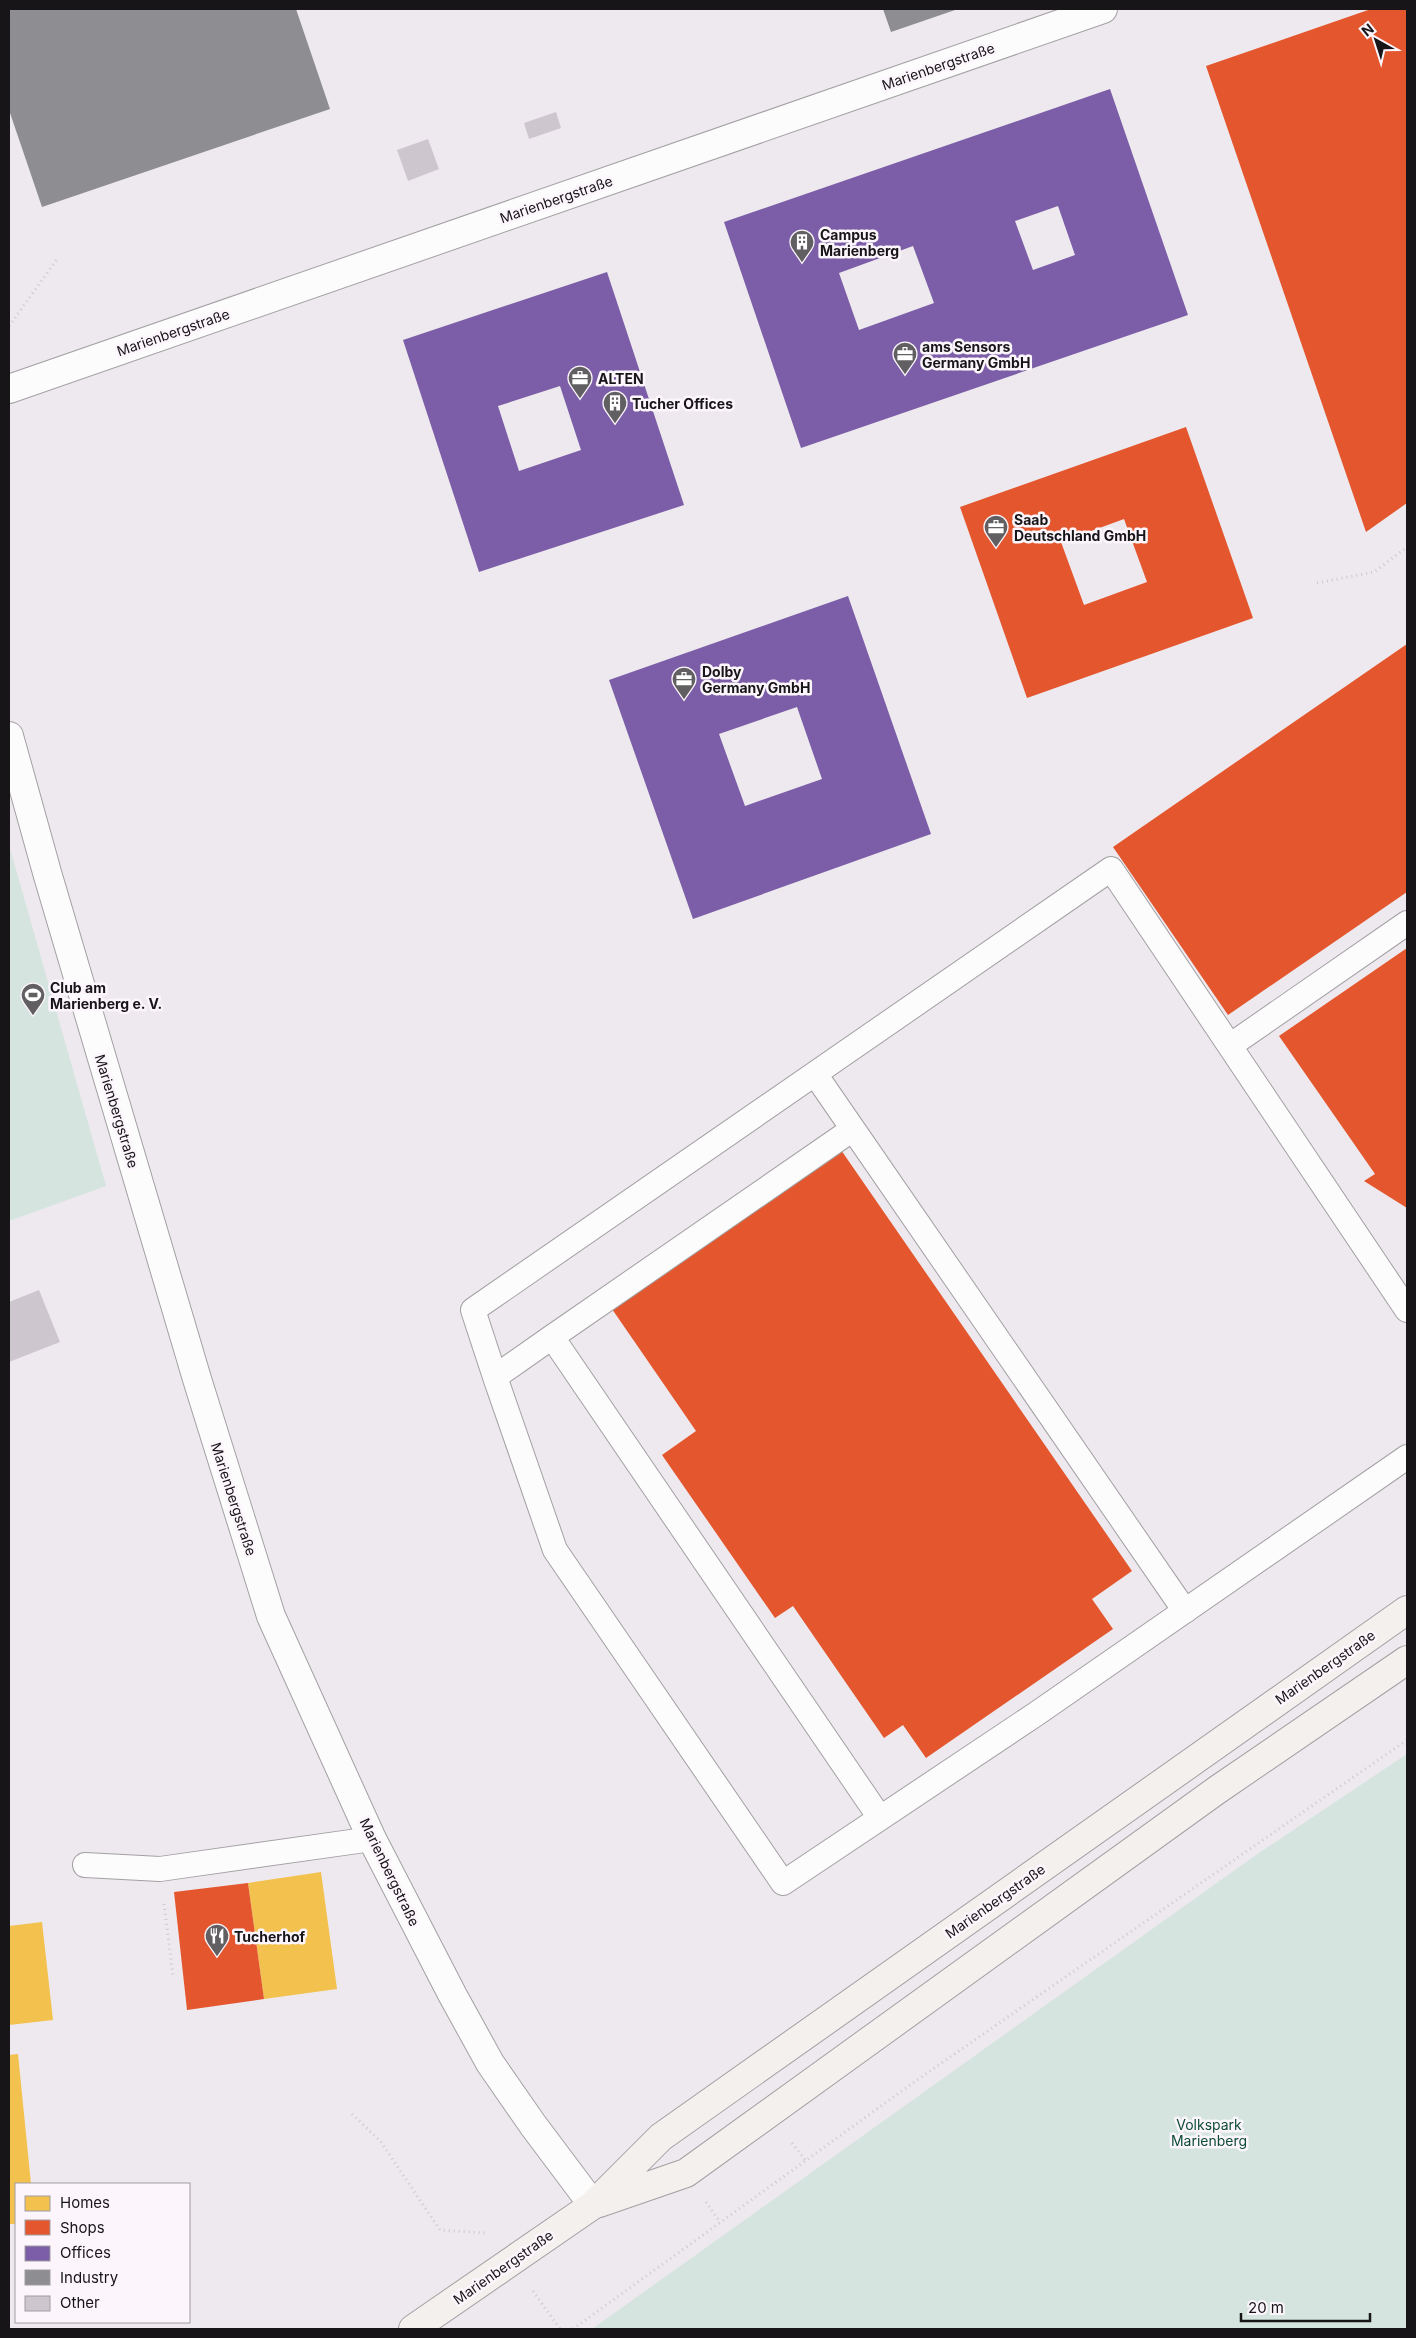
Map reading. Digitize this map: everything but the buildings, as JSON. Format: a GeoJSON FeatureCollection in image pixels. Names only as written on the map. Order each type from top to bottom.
{"type":"FeatureCollection","features":[{"type":"Feature","properties":{"kind":"main road"},"geometry":{"type":"LineString","coordinates":[[1380,1679],[1395,1645],[1401,1614]]}},
{"type":"Feature","properties":{"kind":"main road","name":"Marienbergstraße"},"geometry":{"type":"LineString","coordinates":[[413,2329],[593,2205],[660,2137],[1401,1614]]}},
{"type":"Feature","properties":{"kind":"main road","name":"Marienbergstraße"},"geometry":{"type":"LineString","coordinates":[[593,2205],[686,2173],[1218,1790],[1407,1660]]}},
{"type":"Feature","properties":{"kind":"street","name":"Marienbergstraße"},"geometry":{"type":"LineString","coordinates":[[9,389],[1103,9]]}},
{"type":"Feature","properties":{"kind":"street","name":"Marienbergstraße"},"geometry":{"type":"LineString","coordinates":[[9,736],[50,886],[196,1379],[271,1616],[372,1839],[411,1918],[490,2063],[533,2125],[593,2205]]}},
{"type":"Feature","properties":{"kind":"lane"},"geometry":{"type":"LineString","coordinates":[[1407,1310],[1112,869],[473,1310],[555,1550],[783,1883],[1185,1611],[1407,1457]]}},
{"type":"Feature","properties":{"kind":"lane"},"geometry":{"type":"LineString","coordinates":[[1231,1045],[1407,923]]}},
{"type":"Feature","properties":{"kind":"lane"},"geometry":{"type":"LineString","coordinates":[[815,1074],[1185,1611]]}},
{"type":"Feature","properties":{"kind":"lane"},"geometry":{"type":"LineString","coordinates":[[495,1377],[853,1129]]}},
{"type":"Feature","properties":{"kind":"lane"},"geometry":{"type":"LineString","coordinates":[[552,1337],[880,1818]]}},
{"type":"Feature","properties":{"kind":"lane"},"geometry":{"type":"LineString","coordinates":[[85,1865],[160,1869],[372,1839]]}},
{"type":"Feature","properties":{"kind":"path"},"geometry":{"type":"LineString","coordinates":[[9,326],[58,258]]}},
{"type":"Feature","properties":{"kind":"path"},"geometry":{"type":"LineString","coordinates":[[1317,583],[1374,572],[1407,547]]}},
{"type":"Feature","properties":{"kind":"path"},"geometry":{"type":"LineString","coordinates":[[573,2329],[925,2074],[1407,1740]]}},
{"type":"Feature","properties":{"kind":"path"},"geometry":{"type":"LineString","coordinates":[[160,1869],[173,1976]]}},
{"type":"Feature","properties":{"kind":"path"},"geometry":{"type":"LineString","coordinates":[[352,2114],[381,2142],[440,2230],[495,2233]]}},
{"type":"Feature","properties":{"kind":"path"},"geometry":{"type":"LineString","coordinates":[[792,2143],[806,2161]]}},
{"type":"Feature","properties":{"kind":"path"},"geometry":{"type":"LineString","coordinates":[[512,2262],[560,2329]]}},
{"type":"Feature","properties":{"kind":"green space","name":"Club am Marienberg e. V."},"geometry":{"type":"Polygon","coordinates":[[[9,845],[106,1186],[9,1221],[9,845]]]}},
{"type":"Feature","properties":{"kind":"green space","name":"Volkspark Marienberg"},"geometry":{"type":"Polygon","coordinates":[[[1407,1754],[1407,2329],[592,2329],[1256,1855],[1407,1754]]]}},
{"type":"Feature","properties":{"kind":"place","name":"Campus Marienberg"},"geometry":{"type":"Point","coordinates":[802,263]}},
{"type":"Feature","properties":{"kind":"place","name":"ams Sensors Germany GmbH"},"geometry":{"type":"Point","coordinates":[905,375]}},
{"type":"Feature","properties":{"kind":"place","name":"ALTEN"},"geometry":{"type":"Point","coordinates":[580,399]}},
{"type":"Feature","properties":{"kind":"place","name":"Tucher Offices"},"geometry":{"type":"Point","coordinates":[615,424]}},
{"type":"Feature","properties":{"kind":"place","name":"Saab Deutschland GmbH"},"geometry":{"type":"Point","coordinates":[996,548]}},
{"type":"Feature","properties":{"kind":"place","name":"Dolby Germany GmbH"},"geometry":{"type":"Point","coordinates":[684,700]}},
{"type":"Feature","properties":{"kind":"place","name":"Club am Marienberg e. V."},"geometry":{"type":"Point","coordinates":[33,1016]}},
{"type":"Feature","properties":{"kind":"place","name":"Tucherhof"},"geometry":{"type":"Point","coordinates":[217,1957]}}]}
